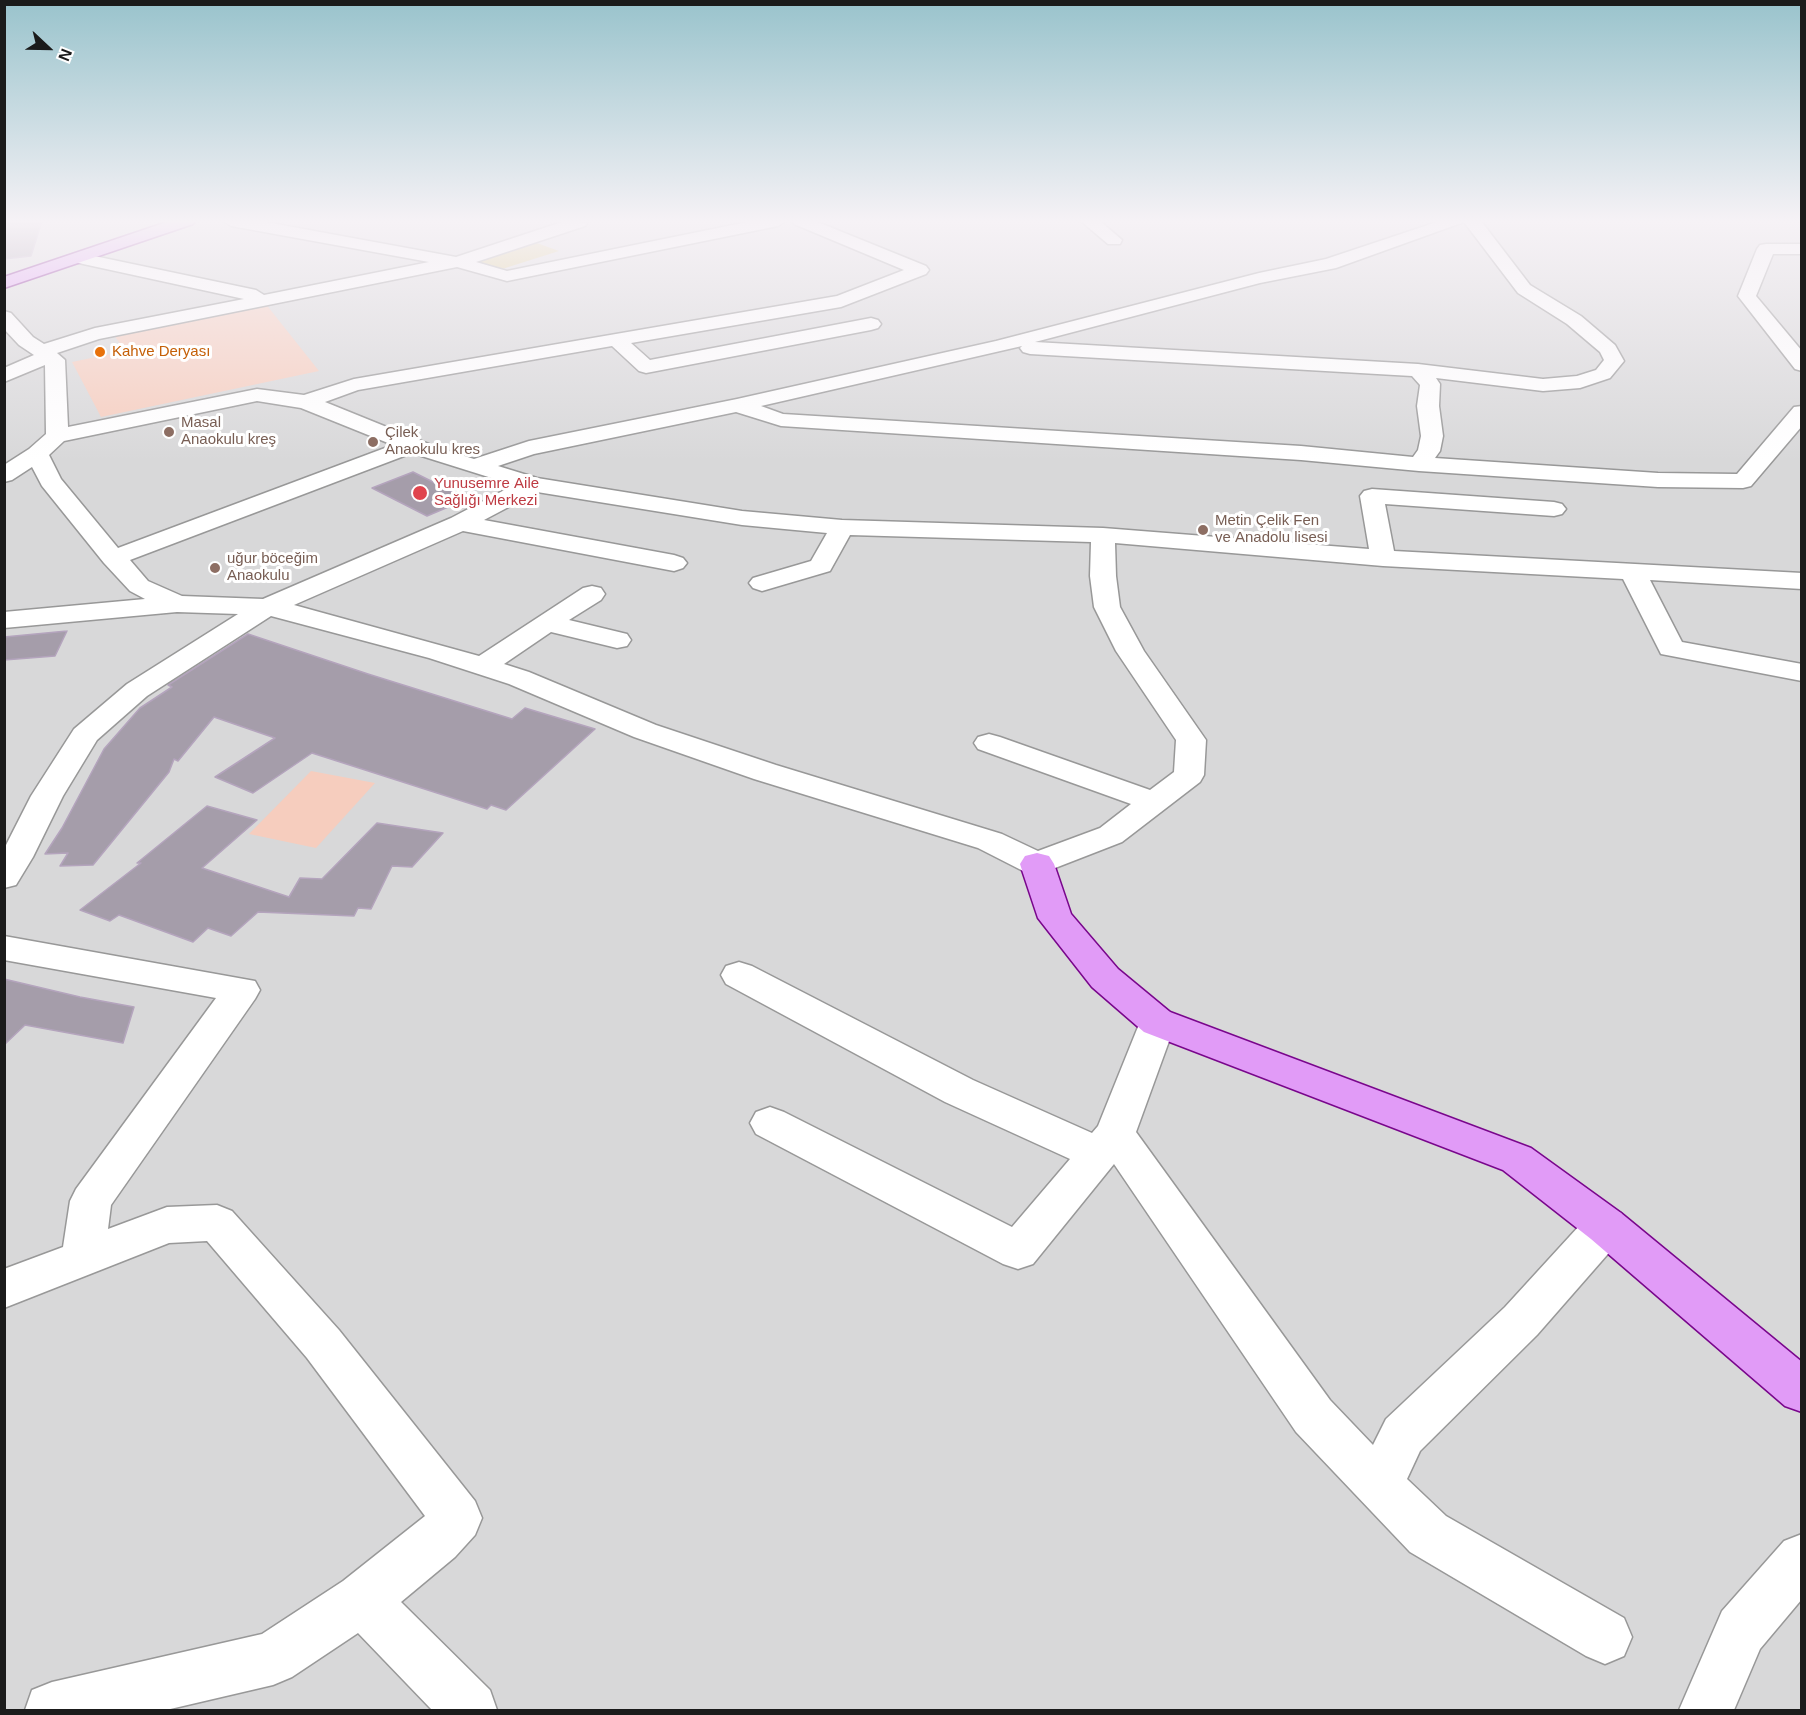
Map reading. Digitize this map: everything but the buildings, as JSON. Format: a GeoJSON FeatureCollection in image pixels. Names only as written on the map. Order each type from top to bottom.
{"type":"FeatureCollection","features":[{"type":"Feature","properties":{"kind":"main road"},"geometry":{"type":"LineString","coordinates":[[1037,864],[1056,918],[1105,978],[1157,1022],[1517,1159],[1606,1226],[1802,1391]]}},
{"type":"Feature","properties":{"kind":"street"},"geometry":{"type":"LineString","coordinates":[[4,376],[45,353],[95,334],[260,301]]}},
{"type":"Feature","properties":{"kind":"street"},"geometry":{"type":"LineString","coordinates":[[306,402],[354,385],[841,301]]}},
{"type":"Feature","properties":{"kind":"street"},"geometry":{"type":"LineString","coordinates":[[474,466],[529,448],[737,405],[998,346],[1171,301]]}},
{"type":"Feature","properties":{"kind":"street"},"geometry":{"type":"LineString","coordinates":[[998,346],[1418,370],[1543,385],[1580,382],[1603,374],[1614,361],[1608,349],[1574,320],[1543,301]]}},
{"type":"Feature","properties":{"kind":"street"},"geometry":{"type":"LineString","coordinates":[[1751,301],[1802,365]]}},
{"type":"Feature","properties":{"kind":"street"},"geometry":{"type":"LineString","coordinates":[[4,317],[26,341],[55,360],[57,436]]}},
{"type":"Feature","properties":{"kind":"street"},"geometry":{"type":"LineString","coordinates":[[616,340],[645,368],[871,324]]}},
{"type":"Feature","properties":{"kind":"street"},"geometry":{"type":"LineString","coordinates":[[777,342],[794,355]]}},
{"type":"Feature","properties":{"kind":"street"},"geometry":{"type":"LineString","coordinates":[[1418,370],[1430,384],[1428,406],[1432,436],[1429,451],[1419,464]]}},
{"type":"Feature","properties":{"kind":"street"},"geometry":{"type":"LineString","coordinates":[[4,475],[37,454],[57,436],[257,395],[306,402],[428,452],[534,484],[742,518],[842,527],[1103,535],[1383,558],[1802,581]]}},
{"type":"Feature","properties":{"kind":"street"},"geometry":{"type":"LineString","coordinates":[[737,405],[781,420],[1301,453],[1387,462],[1658,480],[1743,481],[1802,412]]}},
{"type":"Feature","properties":{"kind":"street"},"geometry":{"type":"LineString","coordinates":[[113,558],[414,445]]}},
{"type":"Feature","properties":{"kind":"street"},"geometry":{"type":"LineString","coordinates":[[37,454],[50,481],[139,586],[177,604]]}},
{"type":"Feature","properties":{"kind":"street"},"geometry":{"type":"LineString","coordinates":[[1383,558],[1372,496],[1374,475],[1387,462]]}},
{"type":"Feature","properties":{"kind":"street"},"geometry":{"type":"LineString","coordinates":[[4,877],[17,857],[47,796],[85,735],[137,690],[267,607],[460,523],[534,484]]}},
{"type":"Feature","properties":{"kind":"street"},"geometry":{"type":"LineString","coordinates":[[1372,496],[1554,509]]}},
{"type":"Feature","properties":{"kind":"street"},"geometry":{"type":"LineString","coordinates":[[460,523],[674,563]]}},
{"type":"Feature","properties":{"kind":"street"},"geometry":{"type":"LineString","coordinates":[[762,583],[821,566],[842,527]]}},
{"type":"Feature","properties":{"kind":"street"},"geometry":{"type":"LineString","coordinates":[[12,626],[177,604],[267,607],[438,652],[519,678],[645,731],[765,772],[990,841],[1037,864],[1111,835],[1189,774],[1191,740],[1130,651],[1107,607],[1103,576],[1103,535]]}},
{"type":"Feature","properties":{"kind":"street"},"geometry":{"type":"LineString","coordinates":[[1633,573],[1671,648],[1802,673]]}},
{"type":"Feature","properties":{"kind":"street"},"geometry":{"type":"LineString","coordinates":[[483,666],[591,594]]}},
{"type":"Feature","properties":{"kind":"street"},"geometry":{"type":"LineString","coordinates":[[547,623],[617,640]]}},
{"type":"Feature","properties":{"kind":"street"},"geometry":{"type":"LineString","coordinates":[[989,742],[1155,802]]}},
{"type":"Feature","properties":{"kind":"street"},"geometry":{"type":"LineString","coordinates":[[4,948],[242,990],[91,1201],[83,1257]]}},
{"type":"Feature","properties":{"kind":"street"},"geometry":{"type":"LineString","coordinates":[[739,975],[958,1091],[1106,1144],[1313,1416],[1428,1534],[1605,1637]]}},
{"type":"Feature","properties":{"kind":"street"},"geometry":{"type":"LineString","coordinates":[[770,1123],[1018,1251],[1106,1144],[1157,1022]]}},
{"type":"Feature","properties":{"kind":"street"},"geometry":{"type":"LineString","coordinates":[[4,1289],[167,1224],[217,1223],[323,1344],[457,1518],[437,1539],[362,1600],[273,1658],[52,1710]]}},
{"type":"Feature","properties":{"kind":"street"},"geometry":{"type":"LineString","coordinates":[[1379,1485],[1403,1435],[1521,1321],[1606,1226]]}},
{"type":"Feature","properties":{"kind":"street"},"geometry":{"type":"LineString","coordinates":[[1706,1710],[1741,1630],[1802,1559]]}},
{"type":"Feature","properties":{"kind":"street"},"geometry":{"type":"LineString","coordinates":[[362,1600],[470,1710]]}},
{"type":"Feature","properties":{"kind":"shaded area"},"geometry":{"type":"Polygon","coordinates":[[[5,301],[1801,301],[1801,1710],[5,1710],[5,301]]]}},
{"type":"Feature","properties":{"kind":"shaded area"},"geometry":{"type":"Polygon","coordinates":[[[265,303],[319,371],[101,417],[72,362],[125,351],[114,335],[265,303]]]}},
{"type":"Feature","properties":{"kind":"shaded area"},"geometry":{"type":"Polygon","coordinates":[[[311,771],[375,783],[316,848],[249,834],[311,771]]]}},
{"type":"Feature","properties":{"kind":"place","name":"Kahve Deryası"},"geometry":{"type":"Point","coordinates":[100,352]}},
{"type":"Feature","properties":{"kind":"place","name":"Masal Anaokulu kreş"},"geometry":{"type":"Point","coordinates":[169,432]}},
{"type":"Feature","properties":{"kind":"place","name":"Çilek Anaokulu kres"},"geometry":{"type":"Point","coordinates":[373,442]}},
{"type":"Feature","properties":{"kind":"place","name":"Yunusemre Aile Sağlığı Merkezi"},"geometry":{"type":"Point","coordinates":[420,493]}},
{"type":"Feature","properties":{"kind":"place","name":"Metin Çelik Fen ve Anadolu lisesi"},"geometry":{"type":"Point","coordinates":[1203,530]}},
{"type":"Feature","properties":{"kind":"place","name":"uğur böceğim Anaokulu"},"geometry":{"type":"Point","coordinates":[215,568]}}]}
